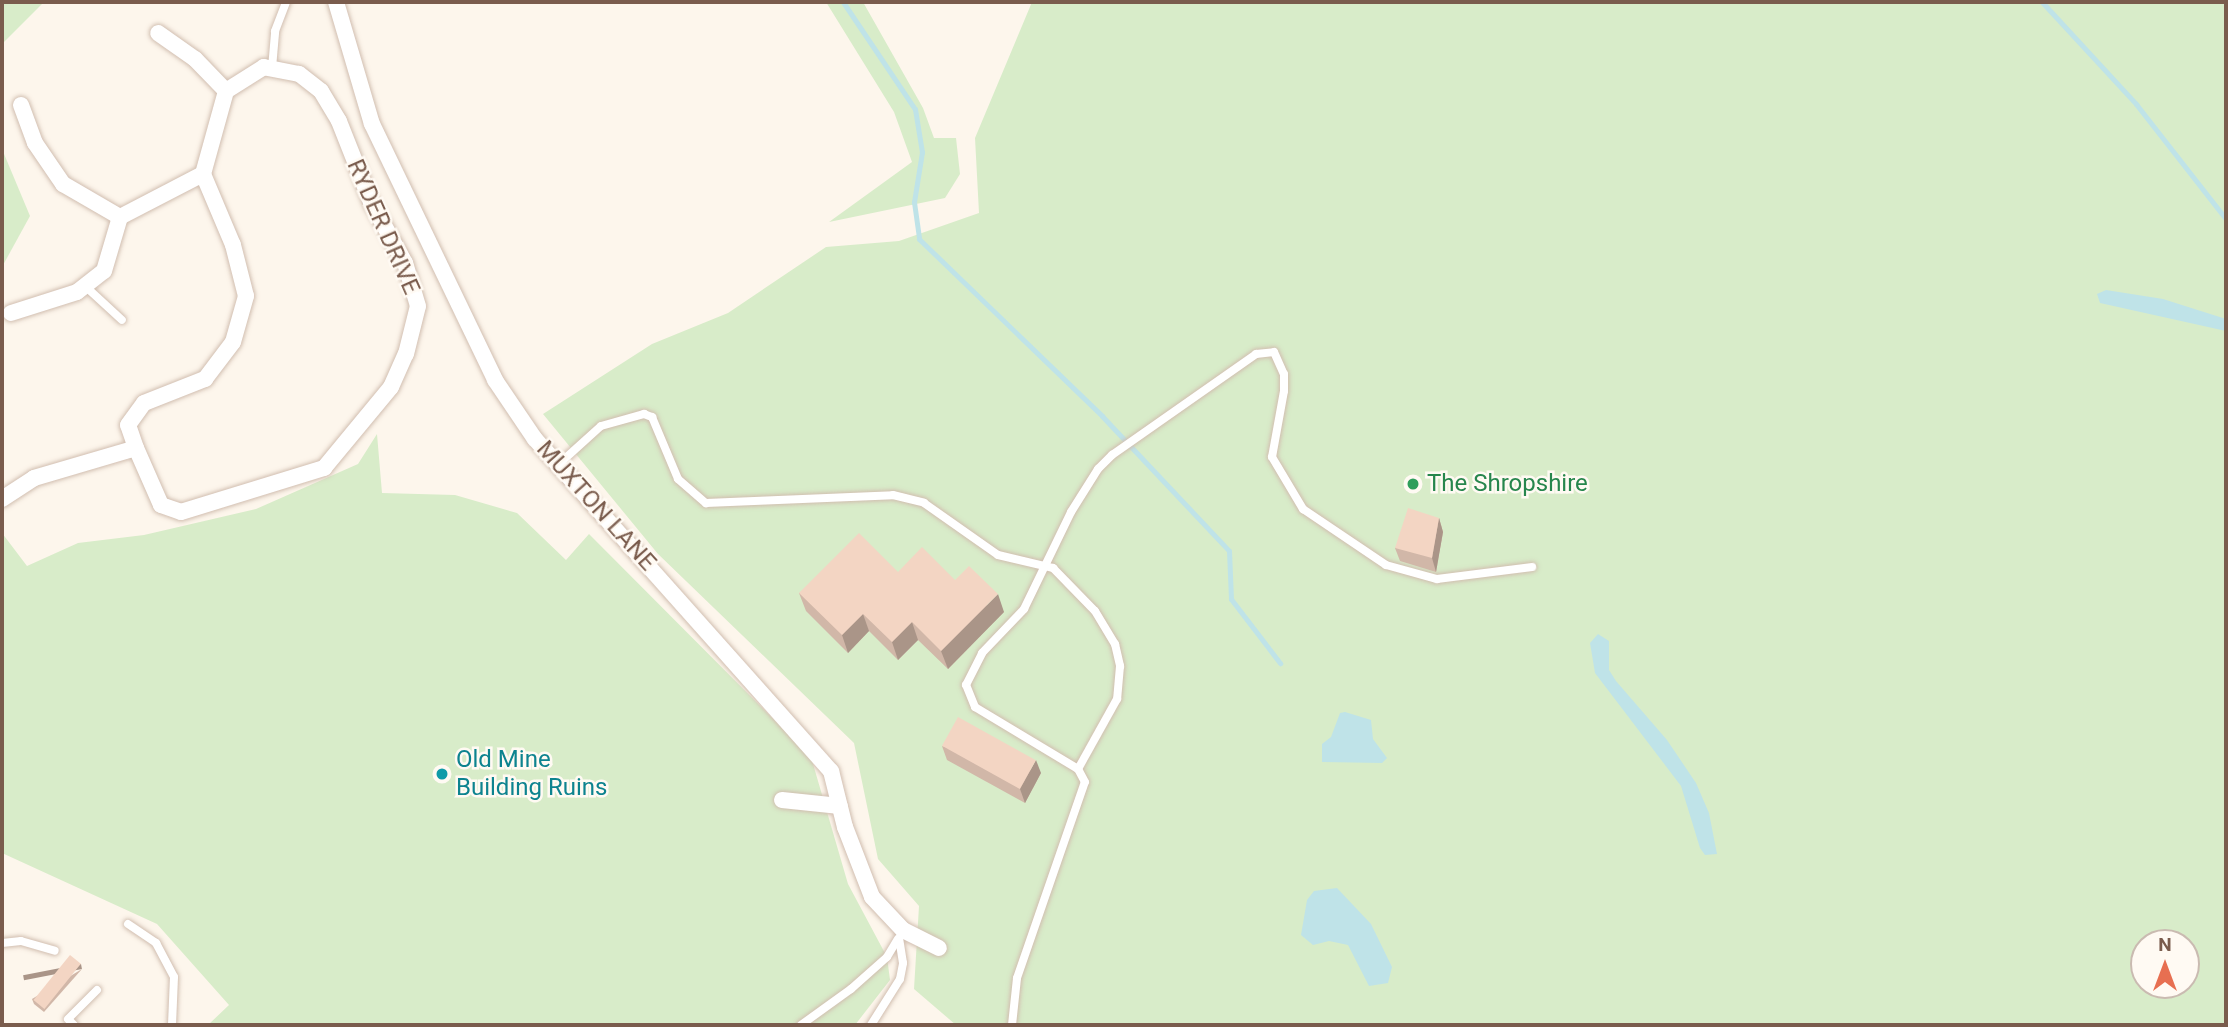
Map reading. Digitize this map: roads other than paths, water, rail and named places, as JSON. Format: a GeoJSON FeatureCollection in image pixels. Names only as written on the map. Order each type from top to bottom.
{"type":"FeatureCollection","features":[{"type":"Feature","properties":{"kind":"street","name":"MUXTON LANE"},"geometry":{"type":"LineString","coordinates":[[336,2],[372,124],[495,380],[535,439],[560,463],[831,771],[840,806],[872,897],[901,935],[939,948]]}},
{"type":"Feature","properties":{"kind":"street"},"geometry":{"type":"LineString","coordinates":[[158,33],[195,59],[226,91]]}},
{"type":"Feature","properties":{"kind":"street"},"geometry":{"type":"LineString","coordinates":[[11,313],[85,286],[104,271],[120,217],[203,174],[226,91],[264,67],[272,68]]}},
{"type":"Feature","properties":{"kind":"street","name":"RYDER DRIVE"},"geometry":{"type":"LineString","coordinates":[[203,174],[233,245],[246,296],[233,342],[205,379],[144,403],[128,425],[162,505],[181,512],[324,468],[391,387],[406,354],[418,306],[405,263],[371,202],[339,121],[321,92],[299,74],[272,68]]}},
{"type":"Feature","properties":{"kind":"street"},"geometry":{"type":"LineString","coordinates":[[21,105],[35,143],[63,184],[120,217]]}},
{"type":"Feature","properties":{"kind":"street"},"geometry":{"type":"LineString","coordinates":[[2,499],[34,478],[136,448]]}},
{"type":"Feature","properties":{"kind":"street"},"geometry":{"type":"LineString","coordinates":[[782,800],[840,806]]}},
{"type":"Feature","properties":{"kind":"lane"},"geometry":{"type":"LineString","coordinates":[[272,68],[275,30],[286,2]]}},
{"type":"Feature","properties":{"kind":"lane"},"geometry":{"type":"LineString","coordinates":[[85,286],[122,320]]}},
{"type":"Feature","properties":{"kind":"lane"},"geometry":{"type":"LineString","coordinates":[[1012,1025],[1017,978],[1085,782],[1078,769],[975,707],[967,696],[970,669],[1024,609],[1071,512],[1112,455],[1264,351],[1274,352],[1284,374],[1272,457],[1303,509],[1386,565],[1437,579],[1532,567]]}},
{"type":"Feature","properties":{"kind":"lane"},"geometry":{"type":"LineString","coordinates":[[560,463],[601,426],[644,414],[652,417],[678,479],[706,503],[893,495],[925,503],[998,555],[1045,564],[1095,611],[1115,644],[1120,666],[1117,699],[1078,769]]}},
{"type":"Feature","properties":{"kind":"lane"},"geometry":{"type":"LineString","coordinates":[[128,924],[156,943],[174,977],[172,1025]]}},
{"type":"Feature","properties":{"kind":"lane"},"geometry":{"type":"LineString","coordinates":[[801,1025],[851,989],[887,957],[901,935]]}},
{"type":"Feature","properties":{"kind":"lane"},"geometry":{"type":"LineString","coordinates":[[871,1025],[900,979],[903,963],[901,935]]}},
{"type":"Feature","properties":{"kind":"lane"},"geometry":{"type":"LineString","coordinates":[[2,943],[21,941],[55,951]]}},
{"type":"Feature","properties":{"kind":"lane"},"geometry":{"type":"LineString","coordinates":[[74,1025],[68,1019],[97,990]]}},
{"type":"Feature","properties":{"kind":"water"},"geometry":{"type":"Polygon","coordinates":[[[2106,290],[2163,299],[2226,319],[2226,331],[2100,303],[2097,294],[2106,290]]]}},
{"type":"Feature","properties":{"kind":"water"},"geometry":{"type":"Polygon","coordinates":[[[1598,634],[1609,641],[1609,670],[1616,681],[1667,740],[1696,783],[1709,813],[1717,854],[1705,855],[1700,848],[1681,786],[1595,673],[1590,643],[1598,634]]]}},
{"type":"Feature","properties":{"kind":"water"},"geometry":{"type":"Polygon","coordinates":[[[1340,713],[1371,720],[1373,739],[1387,758],[1382,763],[1322,762],[1322,744],[1331,737],[1340,713]]]}},
{"type":"Feature","properties":{"kind":"water"},"geometry":{"type":"Polygon","coordinates":[[[1337,888],[1371,924],[1392,967],[1388,983],[1369,986],[1348,945],[1329,941],[1313,945],[1301,935],[1307,900],[1314,891],[1337,888]]]}},
{"type":"Feature","properties":{"kind":"waterway"},"geometry":{"type":"LineString","coordinates":[[843,2],[915,109],[922,152],[914,202],[919,239],[1102,416],[1229,551],[1231,599],[1280,663]]}},
{"type":"Feature","properties":{"kind":"waterway"},"geometry":{"type":"LineString","coordinates":[[2042,2],[2136,104],[2226,219]]}},
{"type":"Feature","properties":{"kind":"place","name":"The Shropshire"},"geometry":{"type":"Point","coordinates":[1413,484]}},
{"type":"Feature","properties":{"kind":"place","name":"Old Mine Building Ruins"},"geometry":{"type":"Point","coordinates":[442,774]}}]}
